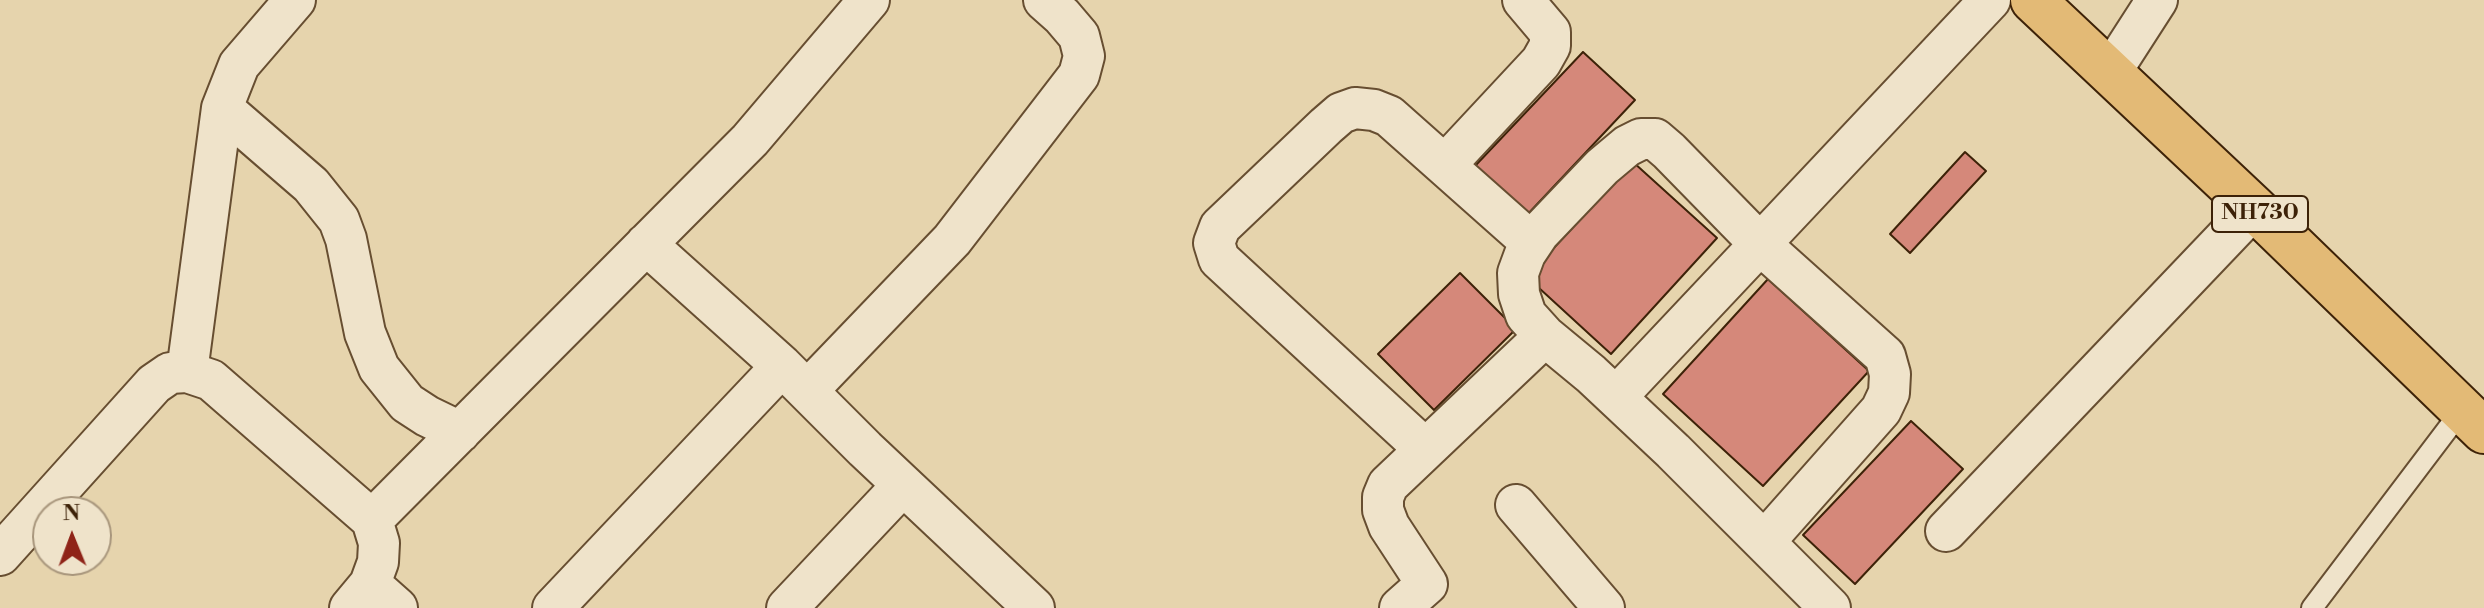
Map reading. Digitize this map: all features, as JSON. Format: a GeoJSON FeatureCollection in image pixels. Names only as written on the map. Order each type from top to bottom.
{"type":"FeatureCollection","features":[{"type":"Feature","properties":{"kind":"highway","name":"NH730"},"geometry":{"type":"LineString","coordinates":[[2033,0],[2473,420]]}},
{"type":"Feature","properties":{"kind":"street"},"geometry":{"type":"LineString","coordinates":[[187,372],[222,108],[239,65],[295,0]]}},
{"type":"Feature","properties":{"kind":"street"},"geometry":{"type":"LineString","coordinates":[[372,520],[750,140],[869,0]]}},
{"type":"Feature","properties":{"kind":"street"},"geometry":{"type":"LineString","coordinates":[[553,608],[794,378],[952,240],[1079,75],[1084,56],[1079,36],[1044,0]]}},
{"type":"Feature","properties":{"kind":"street"},"geometry":{"type":"LineString","coordinates":[[1445,165],[1541,62],[1550,46],[1550,32],[1523,0]]}},
{"type":"Feature","properties":{"kind":"street"},"geometry":{"type":"LineString","coordinates":[[1616,397],[1990,0]]}},
{"type":"Feature","properties":{"kind":"street"},"geometry":{"type":"LineString","coordinates":[[2110,73],[2157,0]]}},
{"type":"Feature","properties":{"kind":"street"},"geometry":{"type":"LineString","coordinates":[[222,108],[311,185],[339,220],[346,239],[365,333],[379,368],[407,403],[460,432]]}},
{"type":"Feature","properties":{"kind":"street"},"geometry":{"type":"LineString","coordinates":[[1425,449],[1219,259],[1214,243],[1220,227],[1326,126],[1341,113],[1355,108],[1374,110],[1389,116],[1532,243]]}},
{"type":"Feature","properties":{"kind":"street"},"geometry":{"type":"LineString","coordinates":[[1764,542],[1881,410],[1889,393],[1890,374],[1885,356],[1760,244],[1655,139],[1641,139],[1627,146],[1602,167],[1532,243],[1518,273],[1519,294],[1526,315],[1545,336],[1616,397],[1830,608]]}},
{"type":"Feature","properties":{"kind":"street"},"geometry":{"type":"LineString","coordinates":[[1946,531],[2254,208]]}},
{"type":"Feature","properties":{"kind":"street"},"geometry":{"type":"LineString","coordinates":[[646,244],[794,378],[1025,605]]}},
{"type":"Feature","properties":{"kind":"street"},"geometry":{"type":"LineString","coordinates":[[1425,600],[1383,510],[1383,497],[1388,485],[1545,336]]}},
{"type":"Feature","properties":{"kind":"street"},"geometry":{"type":"LineString","coordinates":[[0,555],[154,384],[170,373],[187,372],[211,380],[372,520],[379,543],[373,600]]}},
{"type":"Feature","properties":{"kind":"street"},"geometry":{"type":"LineString","coordinates":[[787,608],[903,485]]}},
{"type":"Feature","properties":{"kind":"street"},"geometry":{"type":"LineString","coordinates":[[1516,505],[1604,608]]}},
{"type":"Feature","properties":{"kind":"lane"},"geometry":{"type":"LineString","coordinates":[[2312,608],[2473,420]]}},
{"type":"Feature","properties":{"kind":"building"},"geometry":{"type":"Polygon","coordinates":[[[1583,52],[1635,100],[1527,215],[1475,166],[1583,52]]]}},
{"type":"Feature","properties":{"kind":"building"},"geometry":{"type":"Polygon","coordinates":[[[1965,152],[1986,171],[1910,253],[1890,234],[1965,152]]]}},
{"type":"Feature","properties":{"kind":"building"},"geometry":{"type":"Polygon","coordinates":[[[1633,162],[1717,238],[1611,354],[1527,277],[1633,162]]]}},
{"type":"Feature","properties":{"kind":"building"},"geometry":{"type":"Polygon","coordinates":[[[1460,273],[1516,329],[1434,410],[1378,354],[1460,273]]]}},
{"type":"Feature","properties":{"kind":"building"},"geometry":{"type":"Polygon","coordinates":[[[1768,279],[1869,371],[1763,486],[1663,394],[1768,279]]]}},
{"type":"Feature","properties":{"kind":"building"},"geometry":{"type":"Polygon","coordinates":[[[1911,421],[1963,469],[1855,584],[1803,535],[1911,421]]]}}]}
